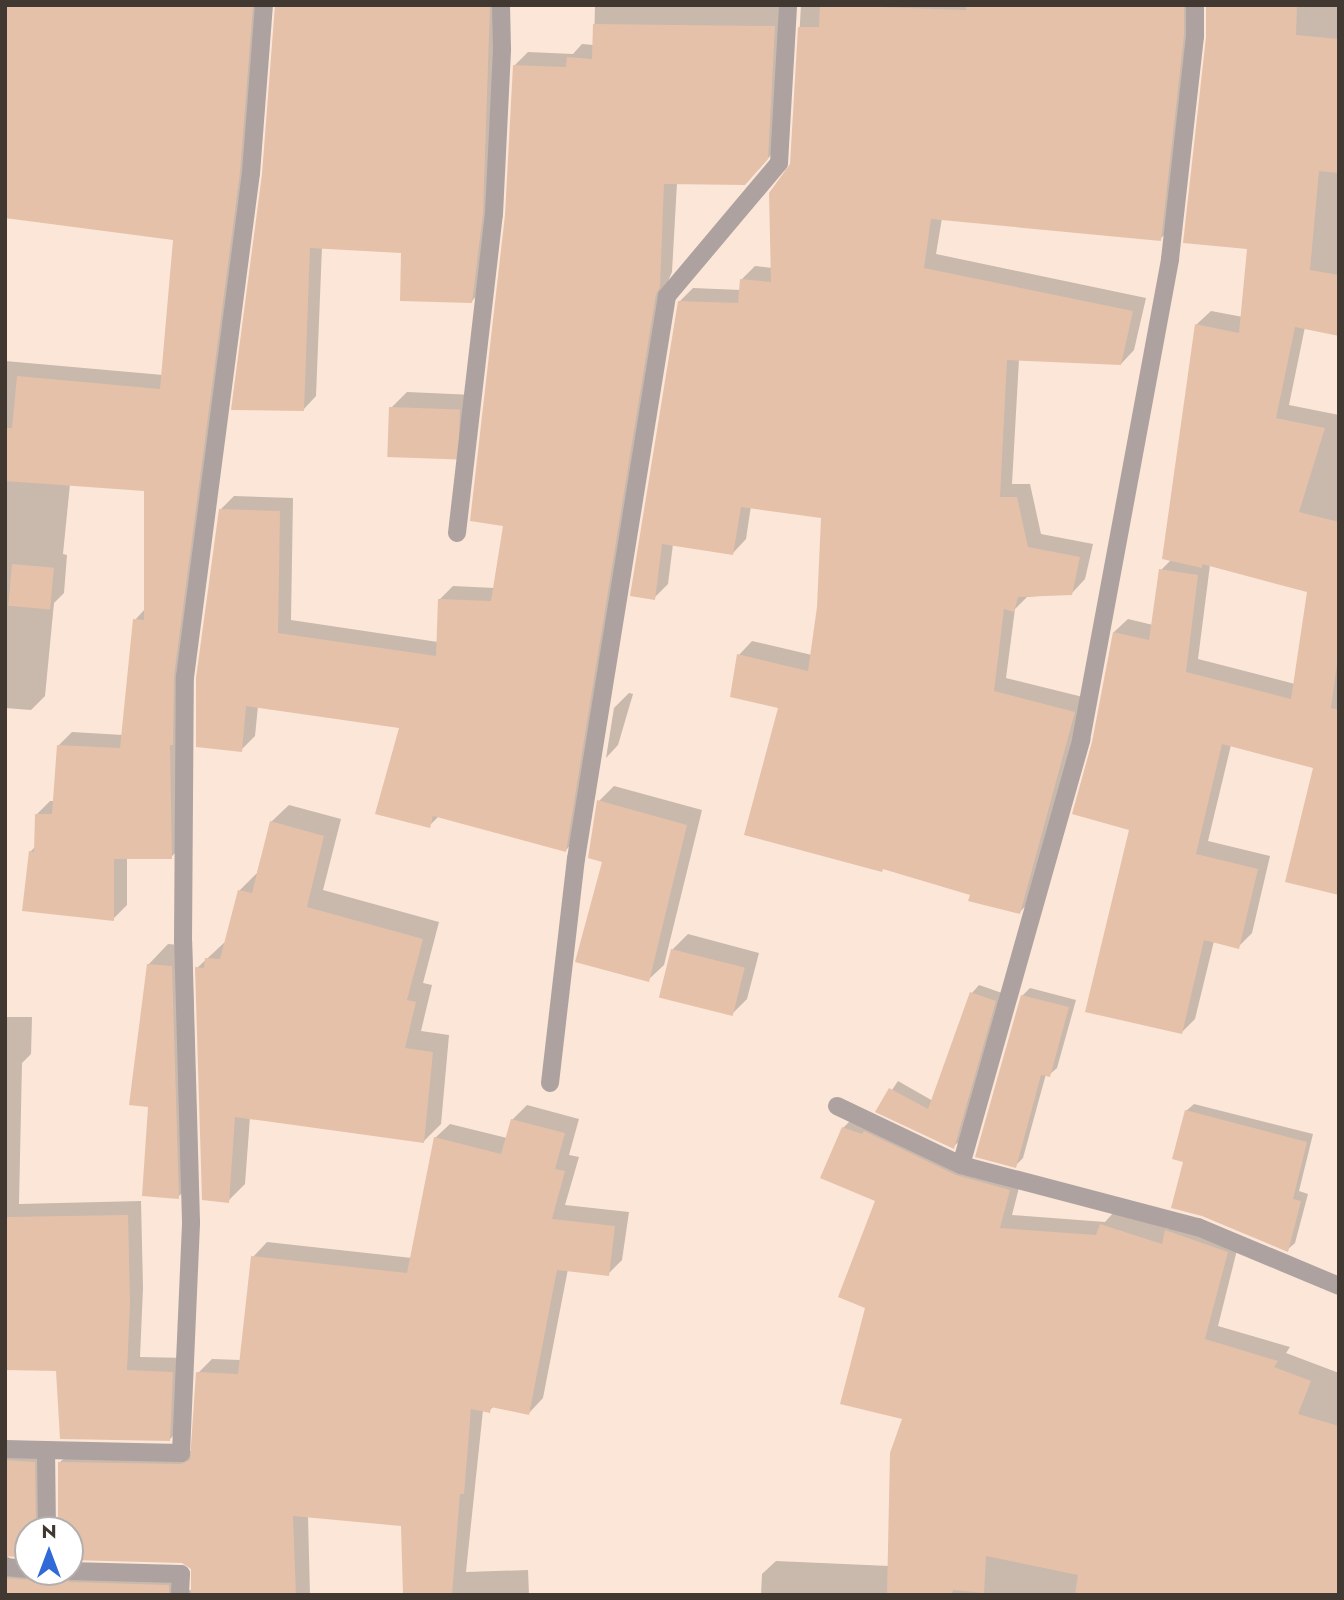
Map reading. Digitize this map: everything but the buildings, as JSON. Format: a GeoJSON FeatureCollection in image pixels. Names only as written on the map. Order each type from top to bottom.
{"type":"FeatureCollection","features":[{"type":"Feature","properties":{"kind":"street"},"geometry":{"type":"LineString","coordinates":[[5,1449],[181,1453],[191,1222],[183,941],[186,677],[248,200],[264,5]]}},
{"type":"Feature","properties":{"kind":"street"},"geometry":{"type":"LineString","coordinates":[[457,533],[494,214],[502,49],[501,5]]}},
{"type":"Feature","properties":{"kind":"street"},"geometry":{"type":"LineString","coordinates":[[550,1083],[576,859],[667,296],[779,163],[788,5]]}},
{"type":"Feature","properties":{"kind":"street"},"geometry":{"type":"LineString","coordinates":[[961,1165],[1081,740],[1170,259],[1195,36],[1195,5]]}},
{"type":"Feature","properties":{"kind":"street"},"geometry":{"type":"LineString","coordinates":[[837,1106],[961,1165],[1198,1227],[1339,1286]]}},
{"type":"Feature","properties":{"kind":"street"},"geometry":{"type":"LineString","coordinates":[[46,1450],[47,1516]]}},
{"type":"Feature","properties":{"kind":"street"},"geometry":{"type":"LineString","coordinates":[[84,1571],[181,1574],[180,1595]]}}]}
